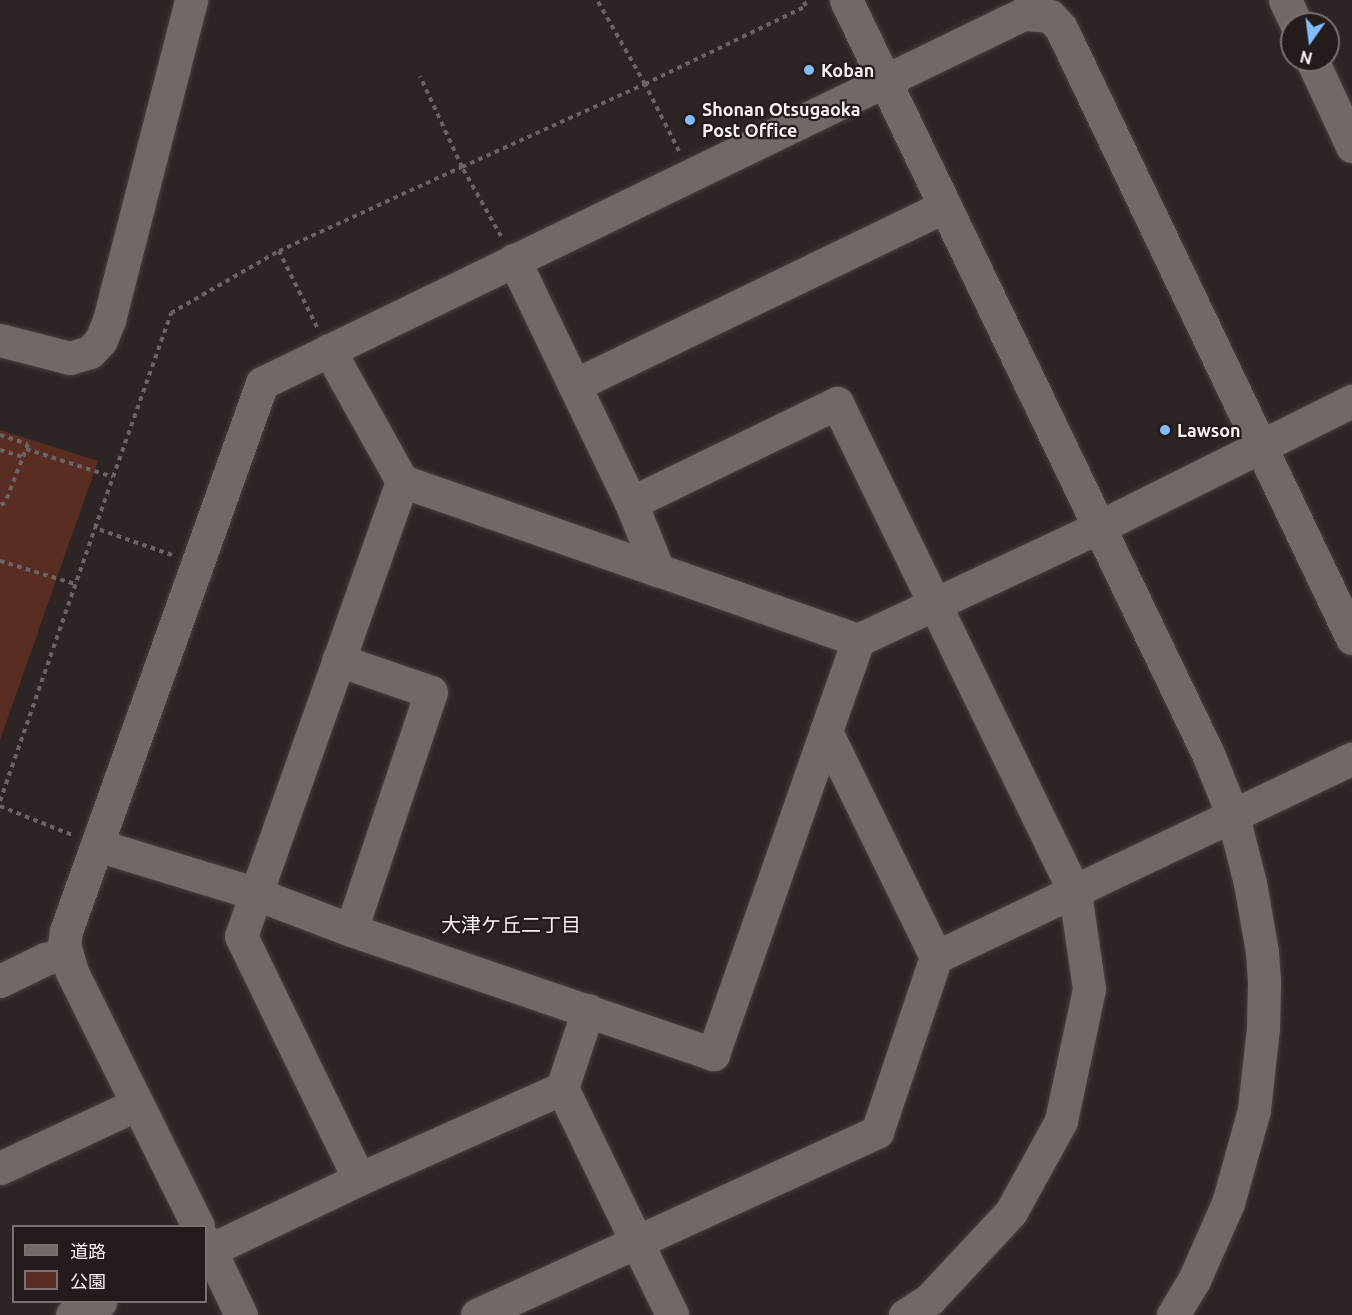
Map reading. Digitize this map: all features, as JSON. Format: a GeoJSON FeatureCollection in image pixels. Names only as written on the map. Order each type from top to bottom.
{"type":"FeatureCollection","features":[{"type":"Feature","properties":{"kind":"street"},"geometry":{"type":"LineString","coordinates":[[0,340],[70,357],[90,352],[100,340],[109,320],[191,0]]}},
{"type":"Feature","properties":{"kind":"street"},"geometry":{"type":"LineString","coordinates":[[846,0],[1208,754],[1233,816],[1253,894],[1262,952],[1263,1028],[1254,1110],[1228,1203],[1194,1280],[1173,1315]]}},
{"type":"Feature","properties":{"kind":"street"},"geometry":{"type":"LineString","coordinates":[[197,1225],[72,972],[65,954],[66,931],[199,565],[262,383],[1023,14],[1050,16],[1061,28],[1352,638]]}},
{"type":"Feature","properties":{"kind":"street"},"geometry":{"type":"LineString","coordinates":[[1318,72],[1352,146]]}},
{"type":"Feature","properties":{"kind":"street"},"geometry":{"type":"LineString","coordinates":[[574,385],[945,206]]}},
{"type":"Feature","properties":{"kind":"street"},"geometry":{"type":"LineString","coordinates":[[514,260],[631,503],[658,570]]}},
{"type":"Feature","properties":{"kind":"street"},"geometry":{"type":"LineString","coordinates":[[328,350],[402,481],[858,640],[1099,527],[1259,445],[1352,401]]}},
{"type":"Feature","properties":{"kind":"street"},"geometry":{"type":"LineString","coordinates":[[631,503],[837,403],[1075,893],[1089,989],[1061,1121],[1011,1212],[930,1299],[905,1315]]}},
{"type":"Feature","properties":{"kind":"street"},"geometry":{"type":"LineString","coordinates":[[359,1179],[241,936],[254,893],[402,481]]}},
{"type":"Feature","properties":{"kind":"street"},"geometry":{"type":"LineString","coordinates":[[97,844],[254,893],[351,930],[713,1054],[858,640]]}},
{"type":"Feature","properties":{"kind":"street"},"geometry":{"type":"LineString","coordinates":[[338,660],[431,692],[351,930]]}},
{"type":"Feature","properties":{"kind":"street"},"geometry":{"type":"LineString","coordinates":[[477,1315],[636,1240],[877,1132],[936,957],[826,731]]}},
{"type":"Feature","properties":{"kind":"street"},"geometry":{"type":"LineString","coordinates":[[936,957],[1075,893],[1352,759]]}},
{"type":"Feature","properties":{"kind":"street"},"geometry":{"type":"LineString","coordinates":[[0,981],[45,959],[65,954]]}},
{"type":"Feature","properties":{"kind":"street"},"geometry":{"type":"LineString","coordinates":[[588,1010],[562,1088],[672,1315]]}},
{"type":"Feature","properties":{"kind":"street"},"geometry":{"type":"LineString","coordinates":[[207,1241],[359,1179],[562,1088]]}},
{"type":"Feature","properties":{"kind":"street"},"geometry":{"type":"LineString","coordinates":[[0,1168],[137,1104]]}},
{"type":"Feature","properties":{"kind":"street"},"geometry":{"type":"LineString","coordinates":[[207,1246],[241,1315]]}},
{"type":"Feature","properties":{"kind":"street"},"geometry":{"type":"LineString","coordinates":[[72,1315],[98,1303]]}},
{"type":"Feature","properties":{"kind":"path"},"geometry":{"type":"LineString","coordinates":[[597,0],[645,84],[691,175]]}},
{"type":"Feature","properties":{"kind":"path"},"geometry":{"type":"LineString","coordinates":[[0,801],[171,313],[279,251],[645,84],[806,6],[803,0]]}},
{"type":"Feature","properties":{"kind":"path"},"geometry":{"type":"LineString","coordinates":[[420,76],[462,167],[514,260]]}},
{"type":"Feature","properties":{"kind":"path"},"geometry":{"type":"LineString","coordinates":[[279,251],[328,350]]}},
{"type":"Feature","properties":{"kind":"path"},"geometry":{"type":"LineString","coordinates":[[0,435],[28,444],[5,503],[0,505]]}},
{"type":"Feature","properties":{"kind":"path"},"geometry":{"type":"LineString","coordinates":[[26,449],[113,477]]}},
{"type":"Feature","properties":{"kind":"path"},"geometry":{"type":"LineString","coordinates":[[0,450],[23,457]]}},
{"type":"Feature","properties":{"kind":"path"},"geometry":{"type":"LineString","coordinates":[[95,528],[199,565]]}},
{"type":"Feature","properties":{"kind":"path"},"geometry":{"type":"LineString","coordinates":[[0,561],[75,584]]}},
{"type":"Feature","properties":{"kind":"path"},"geometry":{"type":"LineString","coordinates":[[0,807],[97,844]]}},
{"type":"Feature","properties":{"kind":"green space"},"geometry":{"type":"Polygon","coordinates":[[[0,430],[98,461],[0,740],[0,430]]]}},
{"type":"Feature","properties":{"kind":"place","name":"Koban"},"geometry":{"type":"Point","coordinates":[809,70]}},
{"type":"Feature","properties":{"kind":"place","name":"Shonan Otsugaoka Post Office"},"geometry":{"type":"Point","coordinates":[690,120]}},
{"type":"Feature","properties":{"kind":"place","name":"Lawson"},"geometry":{"type":"Point","coordinates":[1165,430]}},
{"type":"Feature","properties":{"kind":"district","name":"大津ケ丘二丁目"},"geometry":{"type":"Point","coordinates":[511,924]}}]}
